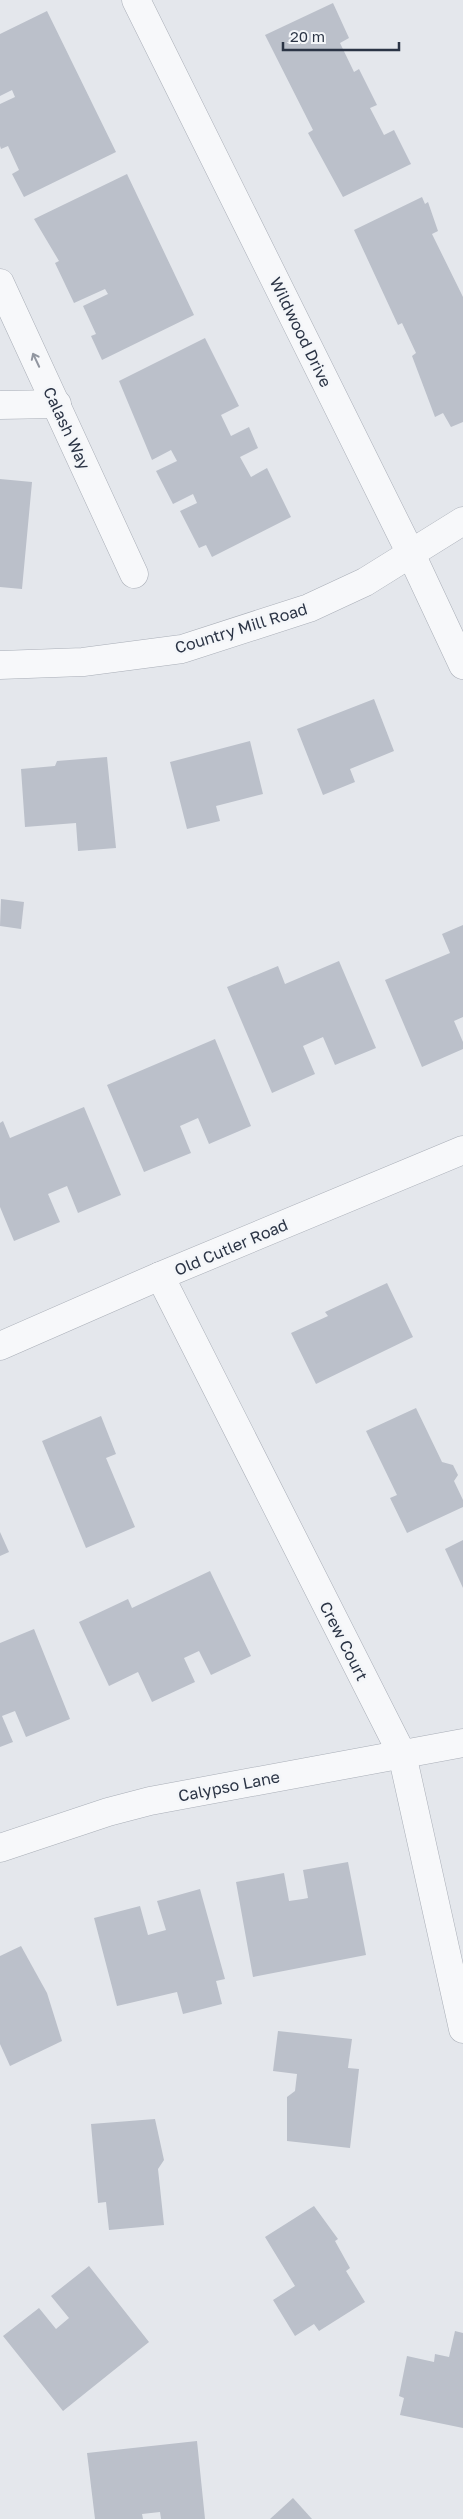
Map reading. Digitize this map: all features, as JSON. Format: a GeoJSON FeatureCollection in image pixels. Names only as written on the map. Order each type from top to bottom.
{"type":"FeatureCollection","features":[{"type":"Feature","properties":{"kind":"street","name":"Wildwood Drive"},"geometry":{"type":"LineString","coordinates":[[136,0],[411,554],[463,665]]}},
{"type":"Feature","properties":{"kind":"street","name":"Calash Way"},"geometry":{"type":"LineString","coordinates":[[0,283],[134,574]]}},
{"type":"Feature","properties":{"kind":"street"},"geometry":{"type":"LineString","coordinates":[[0,405],[56,404]]}},
{"type":"Feature","properties":{"kind":"street","name":"Country Mill Road"},"geometry":{"type":"LineString","coordinates":[[0,665],[83,662],[182,649],[309,608],[365,582],[463,521]]}},
{"type":"Feature","properties":{"kind":"street","name":"Old Cutler Road"},"geometry":{"type":"LineString","coordinates":[[0,1346],[160,1276],[463,1150]]}},
{"type":"Feature","properties":{"kind":"street","name":"Crew Court"},"geometry":{"type":"LineString","coordinates":[[160,1276],[402,1754],[463,2029]]}},
{"type":"Feature","properties":{"kind":"street","name":"Calypso Lane"},"geometry":{"type":"LineString","coordinates":[[0,1848],[108,1812],[150,1801],[463,1743]]}},
{"type":"Feature","properties":{"kind":"building"},"geometry":{"type":"Polygon","coordinates":[[[333,3],[349,38],[340,43],[354,72],[359,69],[377,105],[370,108],[384,135],[394,130],[411,164],[343,197],[308,133],[313,130],[265,35],[333,3]]]}},
{"type":"Feature","properties":{"kind":"building"},"geometry":{"type":"Polygon","coordinates":[[[47,11],[116,152],[24,197],[12,174],[19,170],[8,146],[1,149],[0,146],[0,104],[15,97],[12,90],[0,96],[0,34],[47,11]]]}},
{"type":"Feature","properties":{"kind":"building"},"geometry":{"type":"Polygon","coordinates":[[[127,174],[194,315],[102,360],[91,336],[96,334],[83,306],[108,294],[105,289],[74,303],[55,263],[59,261],[34,219],[127,174]]]}},
{"type":"Feature","properties":{"kind":"building"},"geometry":{"type":"Polygon","coordinates":[[[422,197],[425,204],[428,202],[438,231],[432,234],[463,297],[463,422],[451,427],[443,413],[435,417],[412,356],[416,353],[402,323],[398,325],[354,230],[422,197]]]}},
{"type":"Feature","properties":{"kind":"building"},"geometry":{"type":"Polygon","coordinates":[[[205,338],[239,406],[221,415],[231,436],[249,427],[258,448],[240,457],[251,477],[267,468],[291,517],[212,557],[206,545],[199,548],[180,511],[197,503],[193,494],[173,504],[156,471],[177,461],[171,450],[152,460],[119,381],[205,338]]]}},
{"type":"Feature","properties":{"kind":"building"},"geometry":{"type":"Polygon","coordinates":[[[0,479],[32,482],[22,589],[0,587],[0,479]]]}},
{"type":"Feature","properties":{"kind":"building"},"geometry":{"type":"Polygon","coordinates":[[[374,699],[394,751],[350,769],[355,782],[323,795],[297,729],[374,699]]]}},
{"type":"Feature","properties":{"kind":"building"},"geometry":{"type":"Polygon","coordinates":[[[250,741],[263,794],[216,806],[220,821],[187,829],[170,762],[250,741]]]}},
{"type":"Feature","properties":{"kind":"building"},"geometry":{"type":"Polygon","coordinates":[[[107,757],[116,848],[78,851],[76,823],[25,827],[21,769],[55,766],[57,761],[107,757]]]}},
{"type":"Feature","properties":{"kind":"building"},"geometry":{"type":"Polygon","coordinates":[[[1,899],[24,902],[21,929],[0,926],[1,899]]]}},
{"type":"Feature","properties":{"kind":"building"},"geometry":{"type":"Polygon","coordinates":[[[463,925],[463,1017],[454,1021],[463,1042],[463,1049],[422,1067],[385,980],[450,953],[442,934],[463,925]]]}},
{"type":"Feature","properties":{"kind":"building"},"geometry":{"type":"Polygon","coordinates":[[[339,961],[376,1048],[335,1065],[323,1037],[303,1046],[315,1074],[272,1093],[227,987],[278,966],[285,984],[339,961]]]}},
{"type":"Feature","properties":{"kind":"building"},"geometry":{"type":"Polygon","coordinates":[[[215,1039],[251,1126],[209,1144],[198,1118],[180,1126],[191,1153],[144,1172],[107,1085],[215,1039]]]}},
{"type":"Feature","properties":{"kind":"building"},"geometry":{"type":"Polygon","coordinates":[[[84,1107],[121,1195],[78,1213],[67,1186],[48,1194],[60,1222],[14,1241],[0,1207],[0,1123],[3,1121],[10,1138],[84,1107]]]}},
{"type":"Feature","properties":{"kind":"building"},"geometry":{"type":"Polygon","coordinates":[[[387,1283],[413,1337],[316,1384],[291,1333],[328,1316],[325,1312],[387,1283]]]}},
{"type":"Feature","properties":{"kind":"building"},"geometry":{"type":"Polygon","coordinates":[[[416,1408],[442,1462],[453,1465],[458,1475],[454,1481],[463,1500],[463,1507],[407,1533],[390,1498],[397,1495],[366,1431],[416,1408]]]}},
{"type":"Feature","properties":{"kind":"building"},"geometry":{"type":"Polygon","coordinates":[[[101,1416],[116,1454],[106,1458],[135,1527],[86,1548],[42,1441],[101,1416]]]}},
{"type":"Feature","properties":{"kind":"building"},"geometry":{"type":"Polygon","coordinates":[[[0,1532],[9,1552],[0,1556],[0,1532]]]}},
{"type":"Feature","properties":{"kind":"building"},"geometry":{"type":"Polygon","coordinates":[[[463,1540],[463,1588],[445,1549],[463,1540]]]}},
{"type":"Feature","properties":{"kind":"building"},"geometry":{"type":"Polygon","coordinates":[[[210,1571],[251,1656],[211,1675],[199,1651],[184,1658],[195,1682],[152,1702],[138,1672],[109,1686],[79,1622],[128,1599],[132,1608],[210,1571]]]}},
{"type":"Feature","properties":{"kind":"building"},"geometry":{"type":"Polygon","coordinates":[[[34,1629],[70,1719],[26,1737],[15,1711],[2,1716],[13,1742],[0,1747],[0,1643],[34,1629]]]}},
{"type":"Feature","properties":{"kind":"building"},"geometry":{"type":"Polygon","coordinates":[[[348,1862],[366,1955],[253,1977],[236,1882],[284,1873],[289,1901],[303,1899],[308,1898],[303,1870],[348,1862]]]}},
{"type":"Feature","properties":{"kind":"building"},"geometry":{"type":"Polygon","coordinates":[[[200,1889],[225,1979],[216,1981],[222,2004],[183,2014],[177,1992],[117,2006],[94,1918],[140,1906],[148,1935],[166,1930],[157,1901],[200,1889]]]}},
{"type":"Feature","properties":{"kind":"building"},"geometry":{"type":"Polygon","coordinates":[[[21,1946],[47,1993],[62,2041],[10,2066],[0,2044],[0,1956],[21,1946]]]}},
{"type":"Feature","properties":{"kind":"building"},"geometry":{"type":"Polygon","coordinates":[[[278,2031],[352,2039],[348,2068],[359,2069],[350,2148],[287,2141],[287,2097],[295,2091],[297,2074],[273,2071],[278,2031]]]}},
{"type":"Feature","properties":{"kind":"building"},"geometry":{"type":"Polygon","coordinates":[[[155,2119],[164,2160],[158,2169],[164,2225],[109,2230],[106,2202],[98,2203],[91,2124],[155,2119]]]}},
{"type":"Feature","properties":{"kind":"building"},"geometry":{"type":"Polygon","coordinates":[[[314,2206],[338,2239],[335,2241],[350,2268],[346,2271],[365,2302],[319,2331],[314,2324],[295,2336],[273,2300],[295,2286],[265,2237],[314,2206]]]}},
{"type":"Feature","properties":{"kind":"building"},"geometry":{"type":"Polygon","coordinates":[[[89,2266],[149,2342],[63,2411],[3,2336],[39,2308],[56,2329],[69,2318],[51,2296],[89,2266]]]}},
{"type":"Feature","properties":{"kind":"building"},"geometry":{"type":"Polygon","coordinates":[[[455,2331],[463,2333],[463,2428],[400,2415],[404,2398],[399,2396],[407,2356],[434,2362],[435,2354],[449,2357],[455,2331]]]}},
{"type":"Feature","properties":{"kind":"building"},"geometry":{"type":"Polygon","coordinates":[[[197,2441],[205,2519],[161,2519],[160,2512],[142,2514],[143,2519],[95,2519],[87,2453],[197,2441]]]}},
{"type":"Feature","properties":{"kind":"building"},"geometry":{"type":"Polygon","coordinates":[[[293,2498],[312,2519],[270,2519],[293,2498]]]}}]}
